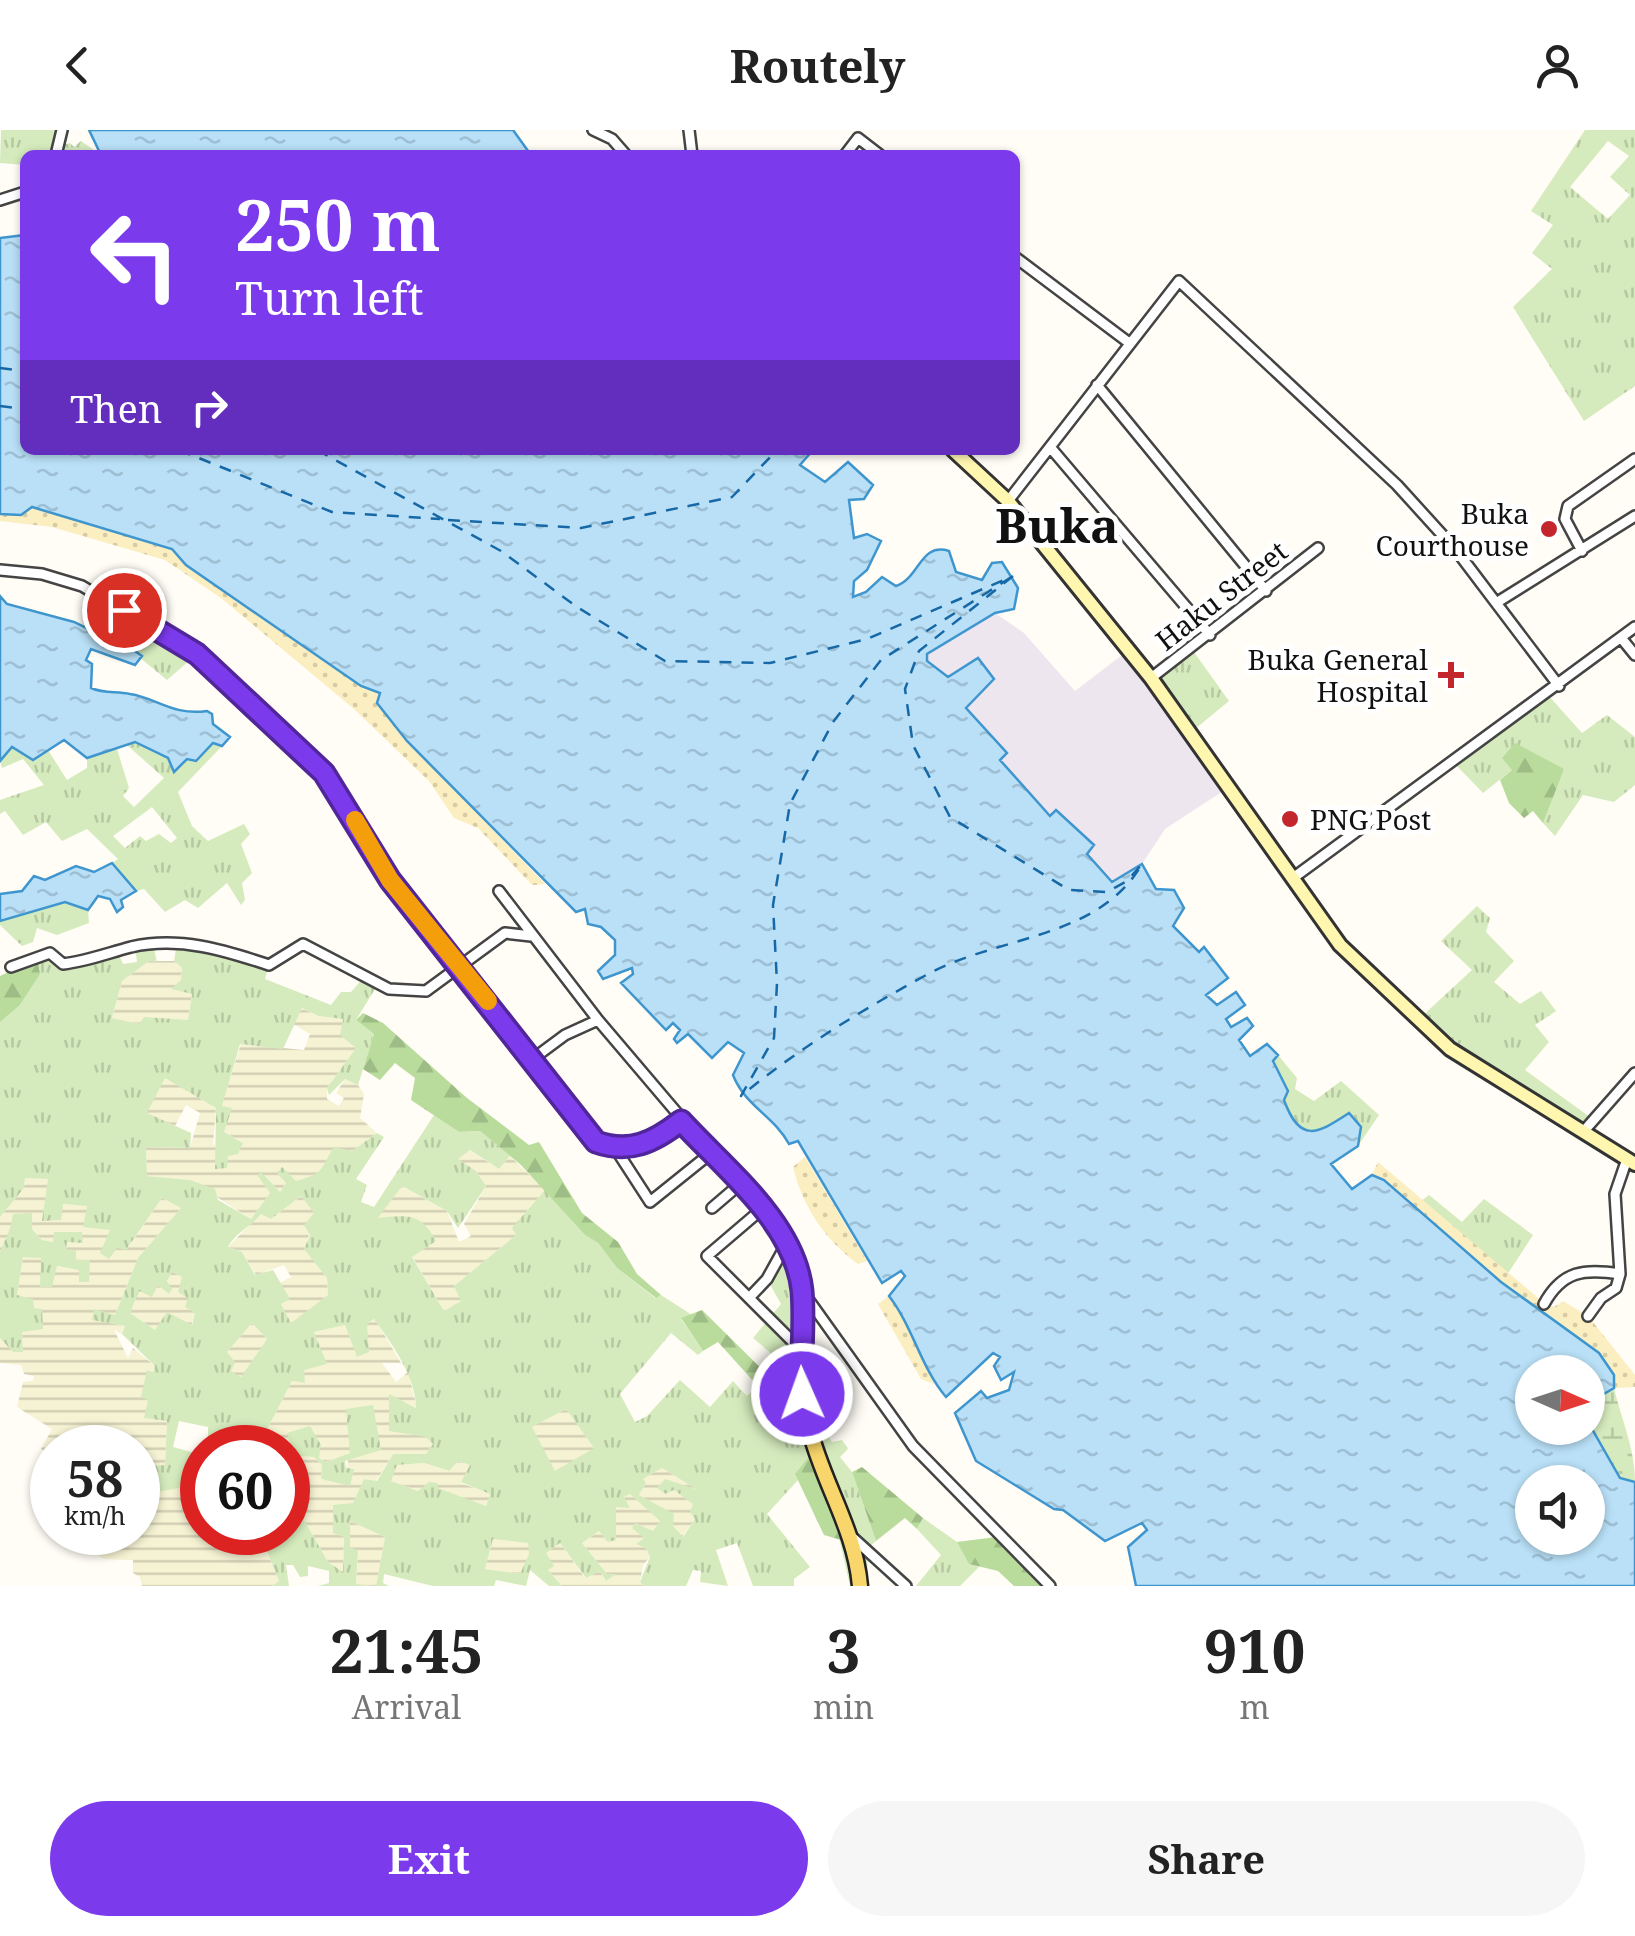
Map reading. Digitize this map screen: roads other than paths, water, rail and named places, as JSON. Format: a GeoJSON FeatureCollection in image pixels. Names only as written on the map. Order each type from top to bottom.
{"type":"FeatureCollection","features":[{"type":"Feature","properties":{"kind":"main road"},"geometry":{"type":"LineString","coordinates":[[958,455],[1008,502],[1150,678],[1340,945],[1450,1049],[1631,1162]]}},
{"type":"Feature","properties":{"kind":"main road"},"geometry":{"type":"LineString","coordinates":[[710,1153],[762,1209],[787,1243],[802,1289],[801,1350],[809,1430],[851,1536],[860,1586]]}},
{"type":"Feature","properties":{"kind":"street"},"geometry":{"type":"LineString","coordinates":[[594,130],[612,139],[622,150]]}},
{"type":"Feature","properties":{"kind":"street"},"geometry":{"type":"LineString","coordinates":[[1020,261],[1128,342]]}},
{"type":"Feature","properties":{"kind":"street"},"geometry":{"type":"LineString","coordinates":[[1008,502],[1178,280],[1397,485],[1496,602],[1560,686]]}},
{"type":"Feature","properties":{"kind":"street"},"geometry":{"type":"LineString","coordinates":[[1098,386],[1266,592]]}},
{"type":"Feature","properties":{"kind":"street"},"geometry":{"type":"LineString","coordinates":[[1050,447],[1210,635]]}},
{"type":"Feature","properties":{"kind":"street"},"geometry":{"type":"LineString","coordinates":[[1582,551],[1565,519],[1568,506],[1635,458]]}},
{"type":"Feature","properties":{"kind":"street"},"geometry":{"type":"LineString","coordinates":[[1496,602],[1635,516]]}},
{"type":"Feature","properties":{"kind":"street","name":"Haku Street"},"geometry":{"type":"LineString","coordinates":[[1150,678],[1318,548]]}},
{"type":"Feature","properties":{"kind":"street"},"geometry":{"type":"LineString","coordinates":[[0,570],[42,574],[82,586],[197,654],[324,773],[390,880],[534,1058],[596,1142],[615,1148],[652,1143],[681,1121]]}},
{"type":"Feature","properties":{"kind":"street"},"geometry":{"type":"LineString","coordinates":[[1293,878],[1560,686],[1635,627]]}},
{"type":"Feature","properties":{"kind":"street"},"geometry":{"type":"LineString","coordinates":[[1622,639],[1635,655]]}},
{"type":"Feature","properties":{"kind":"street"},"geometry":{"type":"LineString","coordinates":[[499,891],[598,1020],[710,1153],[650,1202],[615,1148]]}},
{"type":"Feature","properties":{"kind":"street"},"geometry":{"type":"LineString","coordinates":[[11,967],[50,953],[63,964],[134,946],[178,944],[225,950],[269,965],[303,944],[389,989],[426,991],[506,933],[531,936]]}},
{"type":"Feature","properties":{"kind":"street"},"geometry":{"type":"LineString","coordinates":[[534,1058],[565,1035],[598,1020]]}},
{"type":"Feature","properties":{"kind":"street"},"geometry":{"type":"LineString","coordinates":[[1582,1132],[1635,1073]]}},
{"type":"Feature","properties":{"kind":"street"},"geometry":{"type":"LineString","coordinates":[[1588,1316],[1601,1298],[1616,1288],[1620,1274],[1615,1194],[1631,1162]]}},
{"type":"Feature","properties":{"kind":"street"},"geometry":{"type":"LineString","coordinates":[[712,1208],[740,1184]]}},
{"type":"Feature","properties":{"kind":"street"},"geometry":{"type":"LineString","coordinates":[[762,1209],[707,1256],[801,1350]]}},
{"type":"Feature","properties":{"kind":"street"},"geometry":{"type":"LineString","coordinates":[[749,1298],[767,1279],[787,1243]]}},
{"type":"Feature","properties":{"kind":"street"},"geometry":{"type":"LineString","coordinates":[[1544,1304],[1556,1283],[1567,1277],[1597,1270],[1620,1274]]}},
{"type":"Feature","properties":{"kind":"street"},"geometry":{"type":"LineString","coordinates":[[802,1289],[913,1446],[1050,1586]]}},
{"type":"Feature","properties":{"kind":"street"},"geometry":{"type":"LineString","coordinates":[[851,1536],[906,1586]]}},
{"type":"Feature","properties":{"kind":"water"},"geometry":{"type":"Polygon","coordinates":[[[89,130],[513,130],[527,150],[99,150],[89,130]]]}},
{"type":"Feature","properties":{"kind":"water"},"geometry":{"type":"Polygon","coordinates":[[[20,236],[20,455],[809,455],[800,465],[825,482],[848,462],[873,485],[864,499],[849,500],[854,538],[867,534],[881,541],[867,570],[854,581],[853,597],[866,592],[882,577],[896,586],[904,582],[926,556],[939,550],[949,551],[956,572],[982,580],[992,563],[1002,562],[1018,588],[1014,609],[995,613],[927,654],[927,661],[948,677],[978,658],[994,679],[966,708],[1007,753],[1000,760],[1050,816],[1056,810],[1094,845],[1087,854],[1112,882],[1142,864],[1156,889],[1174,890],[1184,908],[1173,926],[1199,952],[1204,947],[1228,978],[1206,995],[1217,1005],[1236,992],[1245,1005],[1226,1019],[1231,1027],[1247,1018],[1253,1026],[1239,1040],[1250,1056],[1267,1044],[1278,1055],[1273,1061],[1288,1091],[1284,1100],[1296,1124],[1310,1131],[1319,1130],[1349,1113],[1361,1127],[1358,1146],[1331,1164],[1352,1189],[1372,1175],[1384,1180],[1501,1282],[1599,1353],[1515,1355],[1515,1445],[1601,1445],[1620,1478],[1635,1482],[1635,1586],[1136,1586],[1128,1547],[1147,1530],[1142,1523],[1105,1541],[1063,1510],[1054,1509],[976,1461],[955,1413],[981,1391],[987,1398],[1009,1390],[1014,1372],[1001,1380],[994,1366],[1000,1357],[993,1353],[946,1397],[889,1296],[905,1276],[901,1271],[882,1283],[798,1141],[789,1144],[738,1086],[733,1075],[744,1053],[728,1042],[712,1058],[688,1034],[677,1043],[674,1039],[680,1030],[673,1023],[666,1030],[621,983],[633,974],[632,968],[603,979],[598,971],[615,955],[615,940],[601,927],[588,924],[585,909],[576,912],[407,741],[377,703],[380,693],[361,686],[186,565],[172,549],[32,507],[21,515],[0,514],[0,238],[20,236]]]}},
{"type":"Feature","properties":{"kind":"water"},"geometry":{"type":"Polygon","coordinates":[[[0,596],[7,604],[74,622],[107,638],[111,634],[142,656],[135,665],[91,649],[86,660],[92,664],[91,688],[140,696],[184,711],[207,711],[212,714],[213,724],[230,737],[222,746],[213,743],[196,761],[187,759],[174,772],[168,758],[135,742],[87,758],[64,740],[33,760],[12,747],[0,761],[0,596]]]}},
{"type":"Feature","properties":{"kind":"water"},"geometry":{"type":"Polygon","coordinates":[[[112,863],[136,891],[121,900],[123,907],[117,912],[110,899],[98,896],[88,910],[65,902],[0,921],[0,894],[22,891],[34,876],[45,880],[76,866],[94,872],[112,863]]]}},
{"type":"Feature","properties":{"kind":"water"},"geometry":{"type":"Polygon","coordinates":[[[1605,1362],[1614,1375],[1614,1388],[1605,1393],[1605,1362]]]}},
{"type":"Feature","properties":{"kind":"place","name":"Buka Courthouse"},"geometry":{"type":"Point","coordinates":[1549,529]}},
{"type":"Feature","properties":{"kind":"place","name":"Buka General Hospital"},"geometry":{"type":"Point","coordinates":[1451,675]}},
{"type":"Feature","properties":{"kind":"place","name":"PNG Post"},"geometry":{"type":"Point","coordinates":[1290,819]}},
{"type":"Feature","properties":{"kind":"district","name":"Buka"},"geometry":{"type":"Point","coordinates":[1057,524]}}]}
